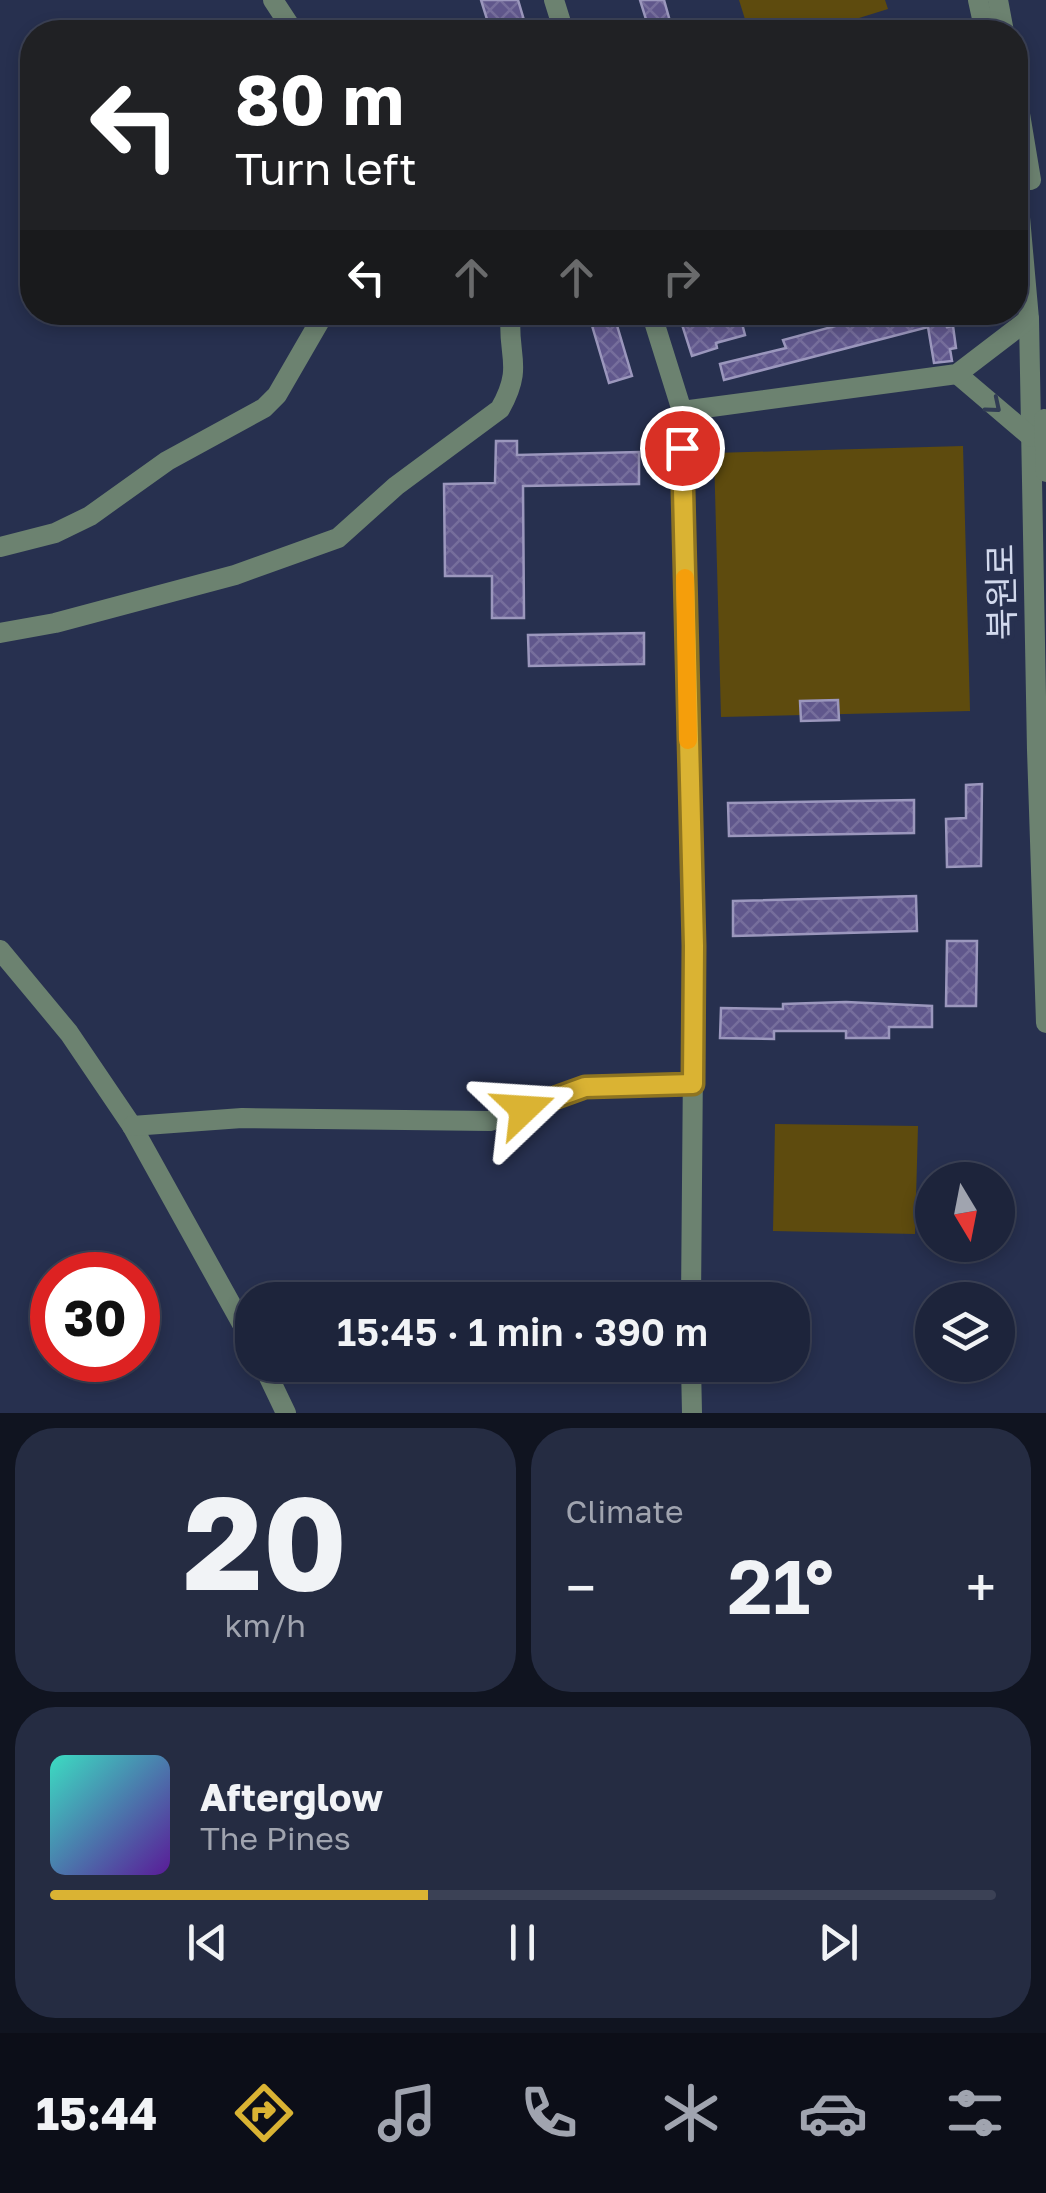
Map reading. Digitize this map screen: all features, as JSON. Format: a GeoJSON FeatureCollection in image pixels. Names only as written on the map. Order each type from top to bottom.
{"type":"FeatureCollection","features":[{"type":"Feature","properties":{"kind":"street","name":"북원로"},"geometry":{"type":"LineString","coordinates":[[1028,168],[1033,200],[1040,403],[1031,438],[1046,1023]]}},
{"type":"Feature","properties":{"kind":"street","name":"북원로"},"geometry":{"type":"LineString","coordinates":[[1028,308],[1046,472]]}},
{"type":"Feature","properties":{"kind":"street"},"geometry":{"type":"LineString","coordinates":[[0,547],[55,533],[90,516],[167,461],[264,408],[277,395],[317,325]]}},
{"type":"Feature","properties":{"kind":"street"},"geometry":{"type":"LineString","coordinates":[[0,633],[55,623],[236,575],[338,538],[396,486],[500,410],[510,391],[516,364],[512,325]]}},
{"type":"Feature","properties":{"kind":"street"},"geometry":{"type":"LineString","coordinates":[[654,325],[682,411],[694,946],[691,1282]]}},
{"type":"Feature","properties":{"kind":"street"},"geometry":{"type":"LineString","coordinates":[[682,411],[957,374],[1021,325]]}},
{"type":"Feature","properties":{"kind":"street"},"geometry":{"type":"LineString","coordinates":[[957,374],[1031,438]]}},
{"type":"Feature","properties":{"kind":"street"},"geometry":{"type":"LineString","coordinates":[[0,950],[68,1033],[132,1126],[235,1311]]}},
{"type":"Feature","properties":{"kind":"street"},"geometry":{"type":"LineString","coordinates":[[132,1126],[242,1118],[490,1121],[585,1087],[693,1084]]}},
{"type":"Feature","properties":{"kind":"street"},"geometry":{"type":"LineString","coordinates":[[272,1382],[286,1413]]}},
{"type":"Feature","properties":{"kind":"street"},"geometry":{"type":"LineString","coordinates":[[691,1382],[692,1413]]}},
{"type":"Feature","properties":{"kind":"shaded area"},"geometry":{"type":"Polygon","coordinates":[[[739,0],[885,0],[888,9],[853,20],[745,20],[739,0]]]}},
{"type":"Feature","properties":{"kind":"shaded area"},"geometry":{"type":"Polygon","coordinates":[[[963,446],[970,711],[721,717],[714,453],[963,446]]]}},
{"type":"Feature","properties":{"kind":"shaded area"},"geometry":{"type":"Polygon","coordinates":[[[775,1124],[918,1126],[915,1234],[773,1231],[775,1124]]]}},
{"type":"Feature","properties":{"kind":"building"},"geometry":{"type":"Polygon","coordinates":[[[481,0],[518,0],[524,20],[487,20],[481,0]]]}},
{"type":"Feature","properties":{"kind":"building"},"geometry":{"type":"Polygon","coordinates":[[[640,0],[664,0],[670,20],[646,20],[640,0]]]}},
{"type":"Feature","properties":{"kind":"building"},"geometry":{"type":"Polygon","coordinates":[[[592,325],[617,325],[632,376],[609,383],[592,325]]]}},
{"type":"Feature","properties":{"kind":"building"},"geometry":{"type":"Polygon","coordinates":[[[682,325],[742,325],[745,335],[716,343],[717,348],[692,356],[682,325]]]}},
{"type":"Feature","properties":{"kind":"building"},"geometry":{"type":"Polygon","coordinates":[[[839,325],[947,325],[953,326],[956,348],[950,349],[952,361],[934,363],[928,327],[724,380],[720,364],[786,348],[783,340],[839,325]]]}},
{"type":"Feature","properties":{"kind":"building"},"geometry":{"type":"Polygon","coordinates":[[[496,441],[517,441],[517,455],[639,452],[639,484],[523,486],[524,618],[492,618],[492,576],[445,576],[444,484],[495,483],[496,441]]]}},
{"type":"Feature","properties":{"kind":"building"},"geometry":{"type":"Polygon","coordinates":[[[644,633],[644,664],[529,666],[528,635],[644,633]]]}},
{"type":"Feature","properties":{"kind":"building"},"geometry":{"type":"Polygon","coordinates":[[[838,700],[839,720],[801,721],[800,701],[838,700]]]}},
{"type":"Feature","properties":{"kind":"building"},"geometry":{"type":"Polygon","coordinates":[[[982,784],[981,866],[947,867],[946,819],[966,818],[966,785],[982,784]]]}},
{"type":"Feature","properties":{"kind":"building"},"geometry":{"type":"Polygon","coordinates":[[[914,800],[914,833],[729,836],[728,803],[914,800]]]}},
{"type":"Feature","properties":{"kind":"building"},"geometry":{"type":"Polygon","coordinates":[[[916,896],[917,931],[733,936],[733,901],[916,896]]]}},
{"type":"Feature","properties":{"kind":"building"},"geometry":{"type":"Polygon","coordinates":[[[947,941],[977,941],[976,1006],[946,1006],[947,941]]]}},
{"type":"Feature","properties":{"kind":"building"},"geometry":{"type":"Polygon","coordinates":[[[783,1004],[932,1006],[932,1027],[889,1027],[889,1038],[846,1038],[846,1031],[774,1031],[774,1039],[720,1038],[721,1008],[783,1009],[783,1004]]]}},
{"type":"Feature","properties":{"kind":"slow traffic"},"geometry":{"type":"LineString","coordinates":[[685,578],[688,740]]}},
{"type":"Feature","properties":{"kind":"route"},"geometry":{"type":"LineString","coordinates":[[524,1109],[585,1087],[693,1084],[694,946],[682,448]]}}]}
